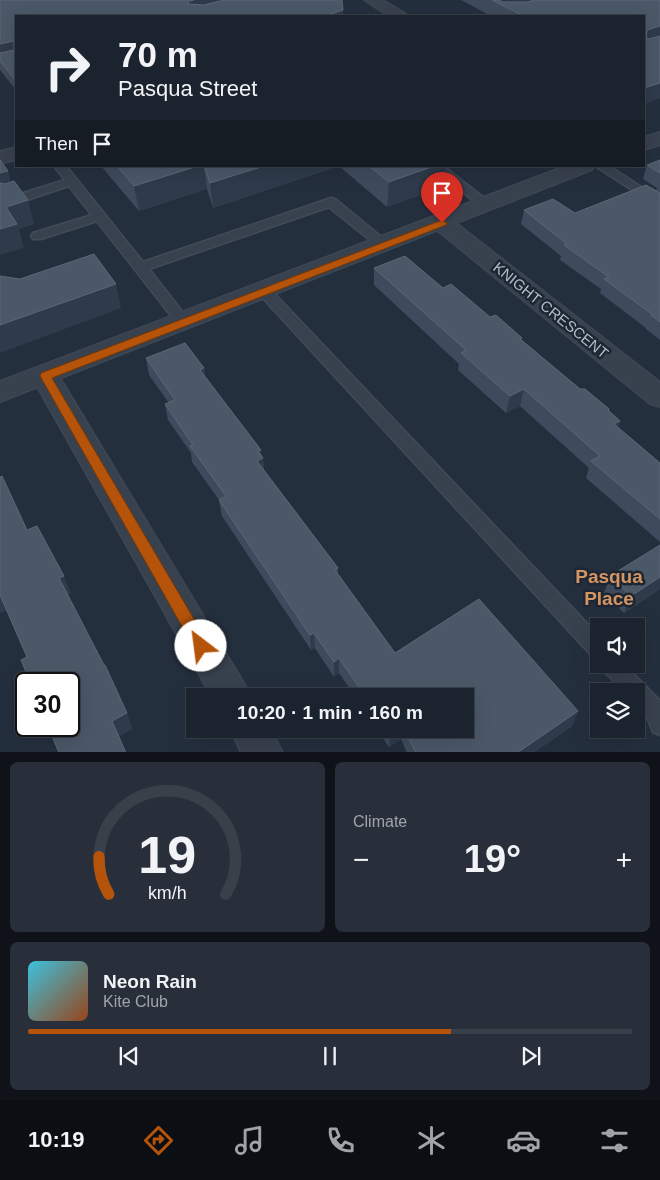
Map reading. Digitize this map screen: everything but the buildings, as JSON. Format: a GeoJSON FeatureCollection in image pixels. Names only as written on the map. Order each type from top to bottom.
{"type":"FeatureCollection","features":[{"type":"Feature","properties":{"kind":"street"},"geometry":{"type":"LineString","coordinates":[[372,0],[397,15]]}},
{"type":"Feature","properties":{"kind":"street"},"geometry":{"type":"LineString","coordinates":[[645,144],[660,138]]}},
{"type":"Feature","properties":{"kind":"street"},"geometry":{"type":"LineString","coordinates":[[0,158],[15,153]]}},
{"type":"Feature","properties":{"kind":"street"},"geometry":{"type":"LineString","coordinates":[[0,392],[265,292],[583,167]]}},
{"type":"Feature","properties":{"kind":"street","name":"KNIGHT CRESCENT"},"geometry":{"type":"LineString","coordinates":[[442,223],[660,397]]}},
{"type":"Feature","properties":{"kind":"street"},"geometry":{"type":"LineString","coordinates":[[45,376],[226,688]]}},
{"type":"Feature","properties":{"kind":"street"},"geometry":{"type":"LineString","coordinates":[[254,738],[263,752]]}},
{"type":"Feature","properties":{"kind":"lane"},"geometry":{"type":"LineString","coordinates":[[61,167],[142,267],[184,323]]}},
{"type":"Feature","properties":{"kind":"lane"},"geometry":{"type":"LineString","coordinates":[[436,167],[487,205]]}},
{"type":"Feature","properties":{"kind":"lane"},"geometry":{"type":"LineString","coordinates":[[602,167],[660,204]]}},
{"type":"Feature","properties":{"kind":"lane"},"geometry":{"type":"LineString","coordinates":[[8,202],[72,181]]}},
{"type":"Feature","properties":{"kind":"lane"},"geometry":{"type":"LineString","coordinates":[[142,267],[331,202],[385,245]]}},
{"type":"Feature","properties":{"kind":"lane"},"geometry":{"type":"LineString","coordinates":[[36,236],[101,216]]}},
{"type":"Feature","properties":{"kind":"lane"},"geometry":{"type":"LineString","coordinates":[[265,292],[590,640]]}},
{"type":"Feature","properties":{"kind":"lane"},"geometry":{"type":"LineString","coordinates":[[619,673],[655,711],[660,725]]}},
{"type":"Feature","properties":{"kind":"district","name":"Pasqua Place"},"geometry":{"type":"Point","coordinates":[609,587]}},
{"type":"Feature","properties":{"kind":"route"},"geometry":{"type":"LineString","coordinates":[[201,646],[45,376],[442,223]]}}]}
